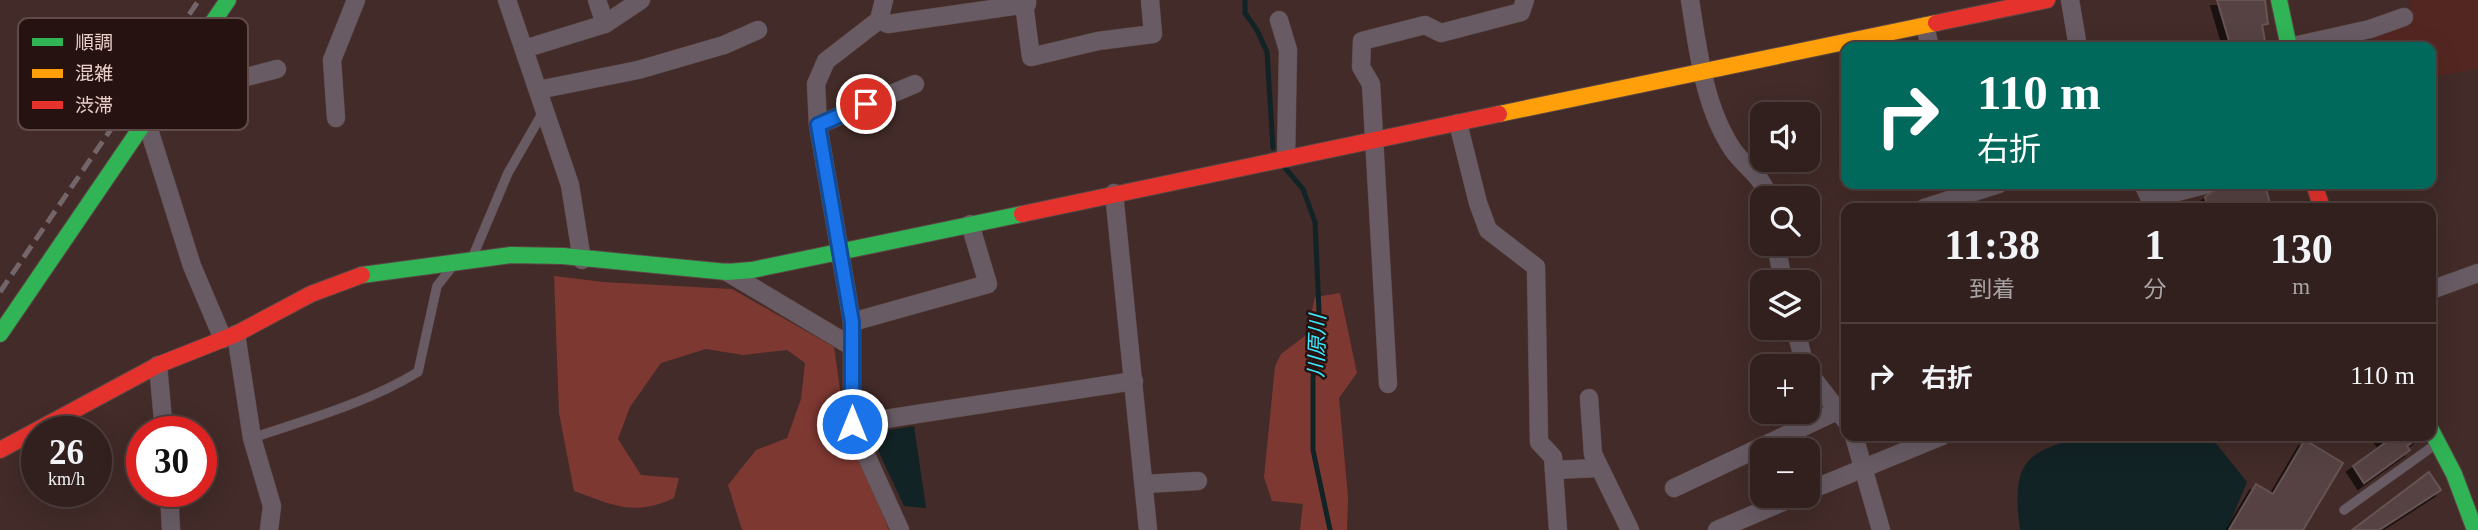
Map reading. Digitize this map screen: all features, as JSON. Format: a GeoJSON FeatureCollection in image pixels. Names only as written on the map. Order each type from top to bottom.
{"type":"FeatureCollection","features":[{"type":"Feature","properties":{"kind":"street"},"geometry":{"type":"LineString","coordinates":[[216,18],[229,0]]}},
{"type":"Feature","properties":{"kind":"street"},"geometry":{"type":"LineString","coordinates":[[336,117],[332,60],[356,0]]}},
{"type":"Feature","properties":{"kind":"street"},"geometry":{"type":"LineString","coordinates":[[507,0],[570,185],[582,260]]}},
{"type":"Feature","properties":{"kind":"street"},"geometry":{"type":"LineString","coordinates":[[597,0],[605,24]]}},
{"type":"Feature","properties":{"kind":"street"},"geometry":{"type":"LineString","coordinates":[[524,49],[605,24],[641,0]]}},
{"type":"Feature","properties":{"kind":"street"},"geometry":{"type":"LineString","coordinates":[[884,0],[879,20],[826,61],[816,84],[818,125],[852,322],[852,424],[900,530]]}},
{"type":"Feature","properties":{"kind":"street"},"geometry":{"type":"LineString","coordinates":[[879,20],[888,24],[1025,2],[1031,57],[1098,41],[1153,34],[1150,0]]}},
{"type":"Feature","properties":{"kind":"street"},"geometry":{"type":"LineString","coordinates":[[1388,384],[1371,84],[1361,67],[1362,41],[1425,25],[1441,33],[1521,12],[1525,0]]}},
{"type":"Feature","properties":{"kind":"street"},"geometry":{"type":"LineString","coordinates":[[1690,0],[1702,74],[1733,150],[1763,186]]}},
{"type":"Feature","properties":{"kind":"street"},"geometry":{"type":"LineString","coordinates":[[1851,42],[1925,26],[1981,7],[2047,0]]}},
{"type":"Feature","properties":{"kind":"street"},"geometry":{"type":"LineString","coordinates":[[2070,0],[2076,42]]}},
{"type":"Feature","properties":{"kind":"street"},"geometry":{"type":"LineString","coordinates":[[2279,0],[2288,42]]}},
{"type":"Feature","properties":{"kind":"street"},"geometry":{"type":"LineString","coordinates":[[2312,42],[2371,29],[2404,17]]}},
{"type":"Feature","properties":{"kind":"street"},"geometry":{"type":"LineString","coordinates":[[1279,20],[1288,50],[1286,158]]}},
{"type":"Feature","properties":{"kind":"street"},"geometry":{"type":"LineString","coordinates":[[1925,26],[1929,42]]}},
{"type":"Feature","properties":{"kind":"street"},"geometry":{"type":"LineString","coordinates":[[538,90],[638,71],[724,45],[758,30]]}},
{"type":"Feature","properties":{"kind":"street"},"geometry":{"type":"LineString","coordinates":[[0,450],[158,365],[230,336],[338,283],[363,275],[465,259],[511,255],[563,256],[582,260],[727,272],[752,270],[1841,44]]}},
{"type":"Feature","properties":{"kind":"street"},"geometry":{"type":"LineString","coordinates":[[248,77],[277,69]]}},
{"type":"Feature","properties":{"kind":"street"},"geometry":{"type":"LineString","coordinates":[[818,125],[915,84]]}},
{"type":"Feature","properties":{"kind":"street"},"geometry":{"type":"LineString","coordinates":[[1458,123],[1478,204],[1488,230],[1536,267],[1539,442],[1553,457],[1558,530]]}},
{"type":"Feature","properties":{"kind":"street"},"geometry":{"type":"LineString","coordinates":[[0,334],[139,130]]}},
{"type":"Feature","properties":{"kind":"street"},"geometry":{"type":"LineString","coordinates":[[149,130],[192,266],[230,336],[252,438],[272,506],[269,530]]}},
{"type":"Feature","properties":{"kind":"street"},"geometry":{"type":"LineString","coordinates":[[1934,203],[1963,189]]}},
{"type":"Feature","properties":{"kind":"street"},"geometry":{"type":"LineString","coordinates":[[2145,189],[2150,199],[2189,189]]}},
{"type":"Feature","properties":{"kind":"street"},"geometry":{"type":"LineString","coordinates":[[1114,193],[1148,530]]}},
{"type":"Feature","properties":{"kind":"street"},"geometry":{"type":"LineString","coordinates":[[852,322],[988,284],[970,224]]}},
{"type":"Feature","properties":{"kind":"street"},"geometry":{"type":"LineString","coordinates":[[727,272],[851,346]]}},
{"type":"Feature","properties":{"kind":"street"},"geometry":{"type":"LineString","coordinates":[[2436,289],[2475,279]]}},
{"type":"Feature","properties":{"kind":"street"},"geometry":{"type":"LineString","coordinates":[[158,365],[163,416]]}},
{"type":"Feature","properties":{"kind":"street"},"geometry":{"type":"LineString","coordinates":[[852,424],[1134,381]]}},
{"type":"Feature","properties":{"kind":"street"},"geometry":{"type":"LineString","coordinates":[[1820,387],[1841,413]]}},
{"type":"Feature","properties":{"kind":"street"},"geometry":{"type":"LineString","coordinates":[[1589,398],[1593,454],[1630,530]]}},
{"type":"Feature","properties":{"kind":"street"},"geometry":{"type":"LineString","coordinates":[[1674,488],[1841,416]]}},
{"type":"Feature","properties":{"kind":"street"},"geometry":{"type":"LineString","coordinates":[[2436,440],[2454,474],[2475,530]]}},
{"type":"Feature","properties":{"kind":"street"},"geometry":{"type":"LineString","coordinates":[[1855,441],[1881,530]]}},
{"type":"Feature","properties":{"kind":"street"},"geometry":{"type":"LineString","coordinates":[[1820,486],[1929,441]]}},
{"type":"Feature","properties":{"kind":"street"},"geometry":{"type":"LineString","coordinates":[[1554,470],[1598,468]]}},
{"type":"Feature","properties":{"kind":"street"},"geometry":{"type":"LineString","coordinates":[[1144,484],[1198,481]]}},
{"type":"Feature","properties":{"kind":"street"},"geometry":{"type":"LineString","coordinates":[[170,507],[172,530]]}},
{"type":"Feature","properties":{"kind":"street"},"geometry":{"type":"LineString","coordinates":[[1717,530],[1769,508]]}},
{"type":"Feature","properties":{"kind":"lane"},"geometry":{"type":"LineString","coordinates":[[252,438],[339,409],[394,387],[418,372],[437,286],[465,259],[508,173],[544,110]]}},
{"type":"Feature","properties":{"kind":"lane"},"geometry":{"type":"LineString","coordinates":[[2344,510],[2428,441]]}},
{"type":"Feature","properties":{"kind":"shaded area"},"geometry":{"type":"Polygon","coordinates":[[[2478,0],[2478,69],[2436,76],[2436,42],[2376,42],[2374,36],[2412,25],[2410,2],[2478,0]]]}},
{"type":"Feature","properties":{"kind":"shaded area"},"geometry":{"type":"Polygon","coordinates":[[[554,276],[603,282],[732,289],[834,347],[845,424],[889,530],[742,530],[728,485],[756,450],[787,438],[801,399],[805,363],[787,350],[743,355],[706,349],[661,363],[630,407],[618,439],[641,475],[679,478],[674,498],[660,504],[635,508],[612,504],[574,491],[559,413],[554,276]]]}},
{"type":"Feature","properties":{"kind":"shaded area"},"geometry":{"type":"Polygon","coordinates":[[[1340,293],[1357,373],[1339,398],[1348,497],[1347,530],[1300,530],[1303,504],[1272,501],[1264,477],[1275,366],[1281,354],[1306,335],[1315,297],[1340,293]]]}},
{"type":"Feature","properties":{"kind":"shaded area"},"geometry":{"type":"Polygon","coordinates":[[[914,426],[926,508],[904,506],[870,433],[914,426]]]}},
{"type":"Feature","properties":{"kind":"shaded area"},"geometry":{"type":"Polygon","coordinates":[[[2068,441],[2214,441],[2247,482],[2227,530],[2020,530],[2018,488],[2021,474],[2027,462],[2050,447],[2068,441]]]}},
{"type":"Feature","properties":{"kind":"building"},"geometry":{"type":"Polygon","coordinates":[[[2217,0],[2265,0],[2268,24],[2262,25],[2265,42],[2230,42],[2217,0]]]}},
{"type":"Feature","properties":{"kind":"building"},"geometry":{"type":"Polygon","coordinates":[[[2217,189],[2266,189],[2270,203],[2207,203],[2205,197],[2217,189]]]}},
{"type":"Feature","properties":{"kind":"building"},"geometry":{"type":"Polygon","coordinates":[[[2304,441],[2343,463],[2303,530],[2229,530],[2256,484],[2273,494],[2304,441]]]}},
{"type":"Feature","properties":{"kind":"building"},"geometry":{"type":"Polygon","coordinates":[[[2384,441],[2414,441],[2407,446],[2410,450],[2364,483],[2353,466],[2385,443],[2384,441]]]}},
{"type":"Feature","properties":{"kind":"building"},"geometry":{"type":"Polygon","coordinates":[[[2429,472],[2441,490],[2379,530],[2352,530],[2429,472]]]}},
{"type":"Feature","properties":{"kind":"waterway","name":"川原川"},"geometry":{"type":"LineString","coordinates":[[1245,0],[1245,13],[1267,52],[1273,148]]}},
{"type":"Feature","properties":{"kind":"waterway","name":"川原川"},"geometry":{"type":"LineString","coordinates":[[1285,168],[1303,189],[1315,222],[1319,311],[1313,378],[1313,450],[1330,530]]}},
{"type":"Feature","properties":{"kind":"railway"},"geometry":{"type":"LineString","coordinates":[[187,18],[199,0]]}},
{"type":"Feature","properties":{"kind":"railway"},"geometry":{"type":"LineString","coordinates":[[0,292],[110,130]]}},
{"type":"Feature","properties":{"kind":"traffic: fast"},"geometry":{"type":"LineString","coordinates":[[216,18],[228,0]]}},
{"type":"Feature","properties":{"kind":"traffic: fast"},"geometry":{"type":"LineString","coordinates":[[2279,0],[2288,42]]}},
{"type":"Feature","properties":{"kind":"traffic: fast"},"geometry":{"type":"LineString","coordinates":[[0,334],[139,130]]}},
{"type":"Feature","properties":{"kind":"traffic: fast"},"geometry":{"type":"LineString","coordinates":[[362,275],[511,255],[563,256],[727,272],[752,270],[1022,214]]}},
{"type":"Feature","properties":{"kind":"traffic: fast"},"geometry":{"type":"LineString","coordinates":[[2436,440],[2454,474],[2475,530]]}},
{"type":"Feature","properties":{"kind":"traffic: slow"},"geometry":{"type":"LineString","coordinates":[[1845,42],[1936,23]]}},
{"type":"Feature","properties":{"kind":"traffic: slow"},"geometry":{"type":"LineString","coordinates":[[1499,114],[1841,43]]}},
{"type":"Feature","properties":{"kind":"traffic: jam"},"geometry":{"type":"LineString","coordinates":[[1936,23],[2047,0]]}},
{"type":"Feature","properties":{"kind":"traffic: jam"},"geometry":{"type":"LineString","coordinates":[[1022,214],[1499,114]]}},
{"type":"Feature","properties":{"kind":"traffic: jam"},"geometry":{"type":"LineString","coordinates":[[2316,189],[2320,203]]}},
{"type":"Feature","properties":{"kind":"traffic: jam"},"geometry":{"type":"LineString","coordinates":[[0,450],[158,365],[236,334],[311,294],[362,275]]}},
{"type":"Feature","properties":{"kind":"route"},"geometry":{"type":"LineString","coordinates":[[852,424],[852,322],[818,125],[866,104]]}}]}
